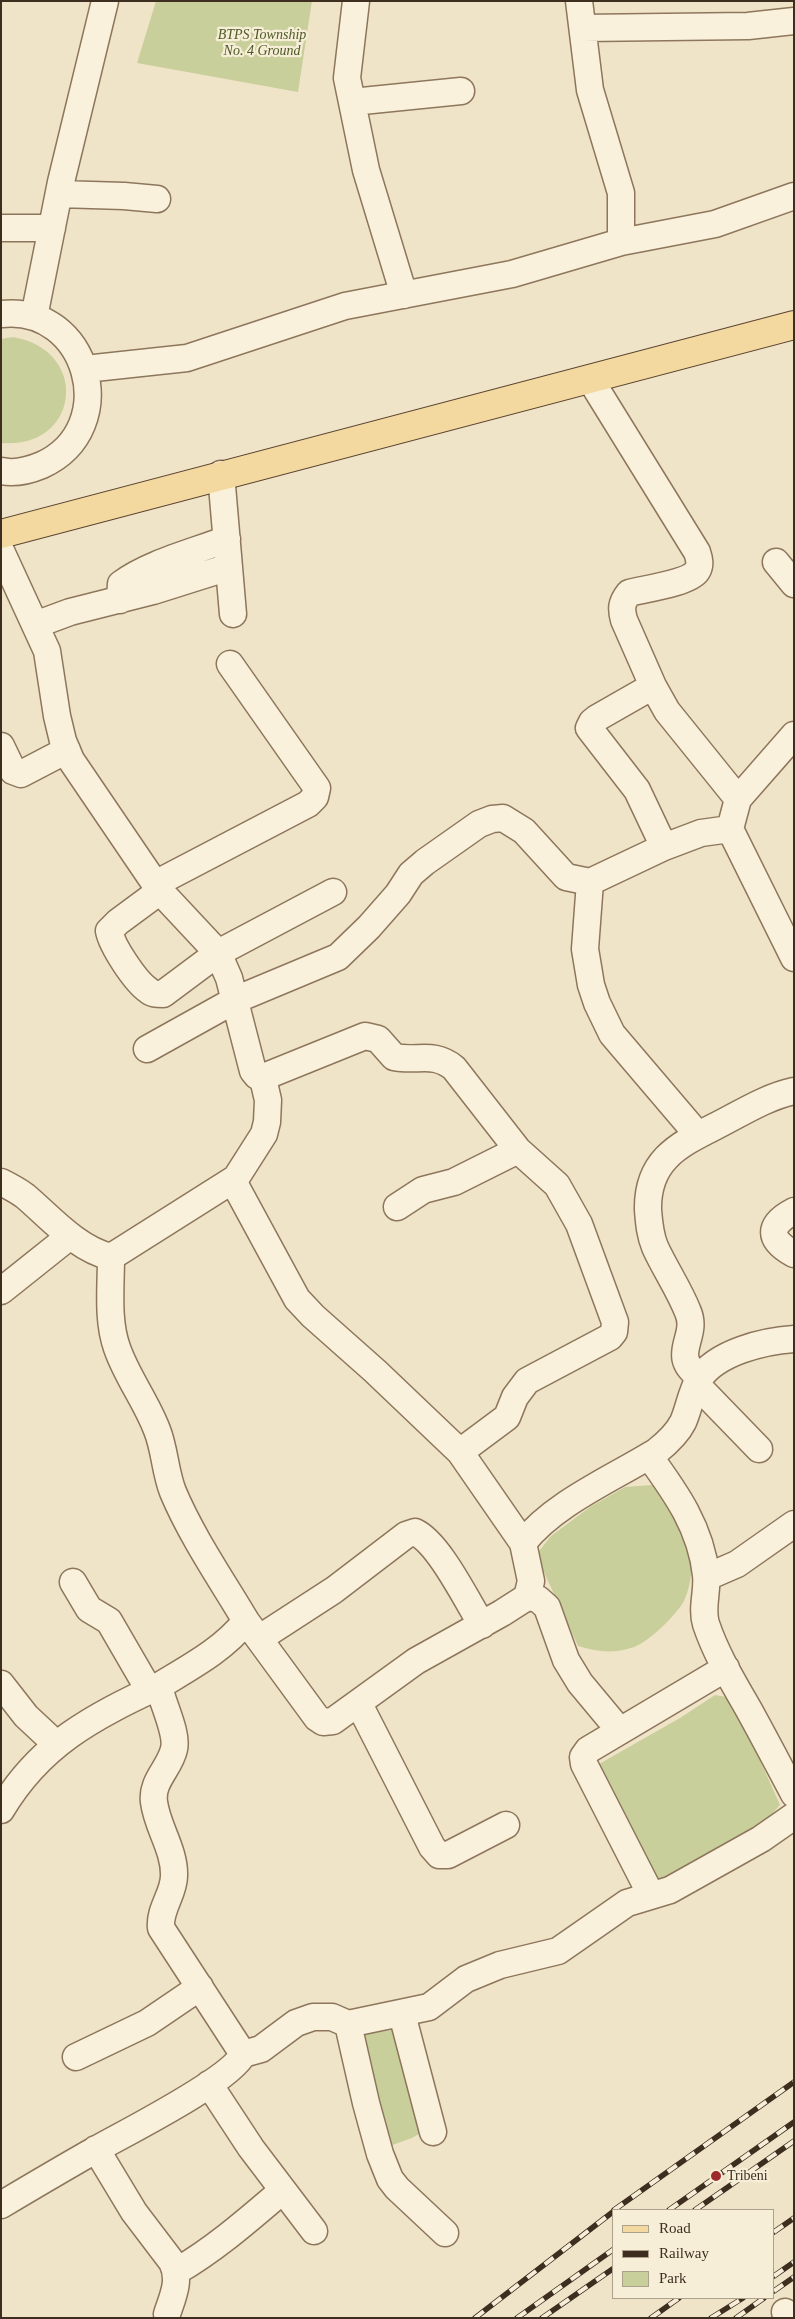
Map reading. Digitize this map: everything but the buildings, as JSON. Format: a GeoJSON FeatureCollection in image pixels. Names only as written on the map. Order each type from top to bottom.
{"type":"FeatureCollection","features":[{"type":"Feature","properties":{"kind":"main road"},"geometry":{"type":"LineString","coordinates":[[1,534],[221,474],[794,325]]}},
{"type":"Feature","properties":{"kind":"street"},"geometry":{"type":"LineString","coordinates":[[34,317],[59,194],[105,1]]}},
{"type":"Feature","properties":{"kind":"street"},"geometry":{"type":"LineString","coordinates":[[356,1],[347,78],[366,170],[404,294]]}},
{"type":"Feature","properties":{"kind":"street"},"geometry":{"type":"LineString","coordinates":[[579,1],[590,90],[621,193],[621,242]]}},
{"type":"Feature","properties":{"kind":"street"},"geometry":{"type":"LineString","coordinates":[[583,28],[748,26],[794,22]]}},
{"type":"Feature","properties":{"kind":"street"},"geometry":{"type":"LineString","coordinates":[[352,102],[461,91]]}},
{"type":"Feature","properties":{"kind":"street"},"geometry":{"type":"LineString","coordinates":[[59,194],[157,199]]}},
{"type":"Feature","properties":{"kind":"street"},"geometry":{"type":"LineString","coordinates":[[85,369],[187,358],[345,306],[512,274],[621,242],[715,224],[794,196]]}},
{"type":"Feature","properties":{"kind":"street"},"geometry":{"type":"LineString","coordinates":[[1,228],[52,228]]}},
{"type":"Feature","properties":{"kind":"street"},"geometry":{"type":"LineString","coordinates":[[1,314],[11,313],[34,317],[56,329],[74,346],[85,369],[89,394],[85,419],[72,442],[54,459],[31,470],[1,472]]}},
{"type":"Feature","properties":{"kind":"street"},"geometry":{"type":"LineString","coordinates":[[590,379],[697,552],[700,562],[698,571],[688,578],[629,593],[621,609],[624,620],[653,686],[682,732],[738,799]]}},
{"type":"Feature","properties":{"kind":"street"},"geometry":{"type":"LineString","coordinates":[[221,474],[233,614]]}},
{"type":"Feature","properties":{"kind":"street"},"geometry":{"type":"LineString","coordinates":[[120,600],[121,584],[128,578],[227,539]]}},
{"type":"Feature","properties":{"kind":"street"},"geometry":{"type":"LineString","coordinates":[[1,551],[47,650],[57,716],[71,760],[158,887],[218,953],[229,978],[253,1071],[257,1076],[264,1079]]}},
{"type":"Feature","properties":{"kind":"street"},"geometry":{"type":"LineString","coordinates":[[776,562],[794,584]]}},
{"type":"Feature","properties":{"kind":"street"},"geometry":{"type":"LineString","coordinates":[[35,625],[70,612],[120,600],[229,567]]}},
{"type":"Feature","properties":{"kind":"street"},"geometry":{"type":"LineString","coordinates":[[230,664],[317,788],[315,797],[308,804],[158,887],[109,931],[111,941],[146,990],[163,994],[218,953],[332,892]]}},
{"type":"Feature","properties":{"kind":"street"},"geometry":{"type":"LineString","coordinates":[[653,686],[596,718],[589,728],[637,790],[664,847]]}},
{"type":"Feature","properties":{"kind":"street"},"geometry":{"type":"LineString","coordinates":[[794,735],[738,799],[730,829],[794,958]]}},
{"type":"Feature","properties":{"kind":"street"},"geometry":{"type":"LineString","coordinates":[[1,746],[13,771],[22,774],[67,750]]}},
{"type":"Feature","properties":{"kind":"street"},"geometry":{"type":"LineString","coordinates":[[148,1049],[235,1000],[338,957],[369,927],[398,894],[411,874],[424,862],[479,824],[492,819],[503,818],[524,831],[566,877],[590,882],[664,847],[700,833],[730,829]]}},
{"type":"Feature","properties":{"kind":"street"},"geometry":{"type":"LineString","coordinates":[[590,882],[586,949],[587,968],[597,1004],[612,1034],[698,1135]]}},
{"type":"Feature","properties":{"kind":"street"},"geometry":{"type":"LineString","coordinates":[[264,1079],[266,1076],[354,1039],[372,1036],[378,1039],[394,1057],[433,1057],[447,1062],[454,1068],[518,1150],[557,1185],[574,1215],[616,1326],[610,1337],[527,1380],[517,1392],[507,1417],[460,1452]]}},
{"type":"Feature","properties":{"kind":"street"},"geometry":{"type":"LineString","coordinates":[[1,1182],[23,1194],[70,1236],[98,1254],[111,1257],[233,1181],[264,1134],[269,1110],[264,1079]]}},
{"type":"Feature","properties":{"kind":"street"},"geometry":{"type":"LineString","coordinates":[[759,1449],[686,1365],[685,1357],[690,1316],[655,1247],[649,1223],[648,1199],[651,1182],[661,1162],[680,1146],[698,1135],[773,1098],[794,1091]]}},
{"type":"Feature","properties":{"kind":"street"},"geometry":{"type":"LineString","coordinates":[[397,1207],[423,1190],[454,1182],[518,1150]]}},
{"type":"Feature","properties":{"kind":"street"},"geometry":{"type":"LineString","coordinates":[[111,1257],[111,1314],[116,1346],[123,1364],[153,1418],[162,1441],[172,1489],[181,1509],[253,1630],[317,1718],[323,1722],[334,1721],[416,1661],[527,1597],[531,1581],[523,1543],[460,1452],[375,1370],[313,1316],[297,1299],[233,1181]]}},
{"type":"Feature","properties":{"kind":"street"},"geometry":{"type":"LineString","coordinates":[[794,1211],[780,1220],[775,1226],[774,1235],[781,1247],[794,1254]]}},
{"type":"Feature","properties":{"kind":"street"},"geometry":{"type":"LineString","coordinates":[[1,1291],[70,1236]]}},
{"type":"Feature","properties":{"kind":"street"},"geometry":{"type":"LineString","coordinates":[[523,1543],[554,1512],[657,1452],[677,1432],[683,1422],[698,1381],[718,1362],[741,1351],[781,1340],[794,1339]]}},
{"type":"Feature","properties":{"kind":"street"},"geometry":{"type":"LineString","coordinates":[[649,1456],[671,1485],[696,1529],[704,1557],[707,1577],[704,1613],[706,1623],[726,1668],[794,1794]]}},
{"type":"Feature","properties":{"kind":"street"},"geometry":{"type":"LineString","coordinates":[[707,1577],[737,1564],[794,1524]]}},
{"type":"Feature","properties":{"kind":"street"},"geometry":{"type":"LineString","coordinates":[[1,1810],[26,1774],[56,1744],[104,1712],[154,1688],[216,1650],[236,1634],[253,1630],[334,1590],[406,1535],[415,1532],[425,1537],[438,1553],[482,1624]]}},
{"type":"Feature","properties":{"kind":"street"},"geometry":{"type":"LineString","coordinates":[[73,1582],[90,1609],[109,1621],[154,1688],[175,1744],[172,1756],[156,1784],[154,1793],[154,1802],[174,1864],[174,1885],[160,1921],[161,1928],[243,2054]]}},
{"type":"Feature","properties":{"kind":"street"},"geometry":{"type":"LineString","coordinates":[[527,1597],[538,1600],[546,1607],[571,1668],[586,1692],[620,1731]]}},
{"type":"Feature","properties":{"kind":"street"},"geometry":{"type":"LineString","coordinates":[[651,1895],[584,1764],[583,1757],[588,1750],[726,1668]]}},
{"type":"Feature","properties":{"kind":"street"},"geometry":{"type":"LineString","coordinates":[[1,1684],[26,1716],[56,1744]]}},
{"type":"Feature","properties":{"kind":"street"},"geometry":{"type":"LineString","coordinates":[[359,1704],[432,1847],[439,1855],[448,1855],[506,1825]]}},
{"type":"Feature","properties":{"kind":"street"},"geometry":{"type":"LineString","coordinates":[[1,2206],[209,2084],[236,2065],[243,2054],[262,2049],[303,2020],[332,2017],[348,2024],[429,2007],[466,1979],[500,1964],[558,1951],[627,1903],[670,1890],[761,1839],[794,1816]]}},
{"type":"Feature","properties":{"kind":"street"},"geometry":{"type":"LineString","coordinates":[[76,2057],[147,2023],[200,1986]]}},
{"type":"Feature","properties":{"kind":"street"},"geometry":{"type":"LineString","coordinates":[[402,2014],[434,2132]]}},
{"type":"Feature","properties":{"kind":"street"},"geometry":{"type":"LineString","coordinates":[[348,2024],[380,2154],[390,2179],[397,2188],[445,2233]]}},
{"type":"Feature","properties":{"kind":"street"},"geometry":{"type":"LineString","coordinates":[[209,2084],[282,2191],[314,2231]]}},
{"type":"Feature","properties":{"kind":"street"},"geometry":{"type":"LineString","coordinates":[[96,2149],[134,2212],[177,2271],[176,2289],[167,2314]]}},
{"type":"Feature","properties":{"kind":"street"},"geometry":{"type":"LineString","coordinates":[[177,2271],[200,2258],[282,2191]]}},
{"type":"Feature","properties":{"kind":"green space","name":"BTPS Township No. 4 Ground"},"geometry":{"type":"Polygon","coordinates":[[[156,1],[312,1],[298,92],[137,63],[156,1]]]}},
{"type":"Feature","properties":{"kind":"green space"},"geometry":{"type":"Polygon","coordinates":[[[13,337],[38,346],[55,360],[64,378],[66,398],[60,416],[47,431],[27,441],[1,443],[1,339],[13,337]]]}},
{"type":"Feature","properties":{"kind":"green space"},"geometry":{"type":"Polygon","coordinates":[[[652,1485],[663,1496],[682,1522],[691,1544],[692,1569],[684,1601],[662,1627],[647,1640],[634,1647],[620,1651],[606,1651],[578,1646],[536,1555],[551,1536],[590,1507],[625,1487],[652,1485]]]}},
{"type":"Feature","properties":{"kind":"green space"},"geometry":{"type":"Polygon","coordinates":[[[715,1695],[732,1698],[780,1805],[748,1840],[646,1888],[592,1768],[680,1718],[715,1695]]]}},
{"type":"Feature","properties":{"kind":"green space"},"geometry":{"type":"Polygon","coordinates":[[[404,2028],[436,2124],[412,2138],[384,2148],[355,2036],[404,2028]]]}},
{"type":"Feature","properties":{"kind":"railway"},"geometry":{"type":"LineString","coordinates":[[615,2209],[794,2082]]}},
{"type":"Feature","properties":{"kind":"railway"},"geometry":{"type":"LineString","coordinates":[[670,2209],[794,2122]]}},
{"type":"Feature","properties":{"kind":"railway"},"geometry":{"type":"LineString","coordinates":[[696,2209],[794,2141]]}},
{"type":"Feature","properties":{"kind":"railway"},"geometry":{"type":"LineString","coordinates":[[475,2318],[612,2213]]}},
{"type":"Feature","properties":{"kind":"railway"},"geometry":{"type":"LineString","coordinates":[[775,2231],[794,2218]]}},
{"type":"Feature","properties":{"kind":"railway"},"geometry":{"type":"LineString","coordinates":[[517,2318],[612,2250]]}},
{"type":"Feature","properties":{"kind":"railway"},"geometry":{"type":"LineString","coordinates":[[775,2275],[794,2262]]}},
{"type":"Feature","properties":{"kind":"railway"},"geometry":{"type":"LineString","coordinates":[[542,2318],[612,2269]]}},
{"type":"Feature","properties":{"kind":"railway"},"geometry":{"type":"LineString","coordinates":[[775,2290],[794,2277]]}},
{"type":"Feature","properties":{"kind":"railway"},"geometry":{"type":"LineString","coordinates":[[651,2318],[678,2299]]}},
{"type":"Feature","properties":{"kind":"railway"},"geometry":{"type":"LineString","coordinates":[[711,2318],[741,2299]]}},
{"type":"Feature","properties":{"kind":"railway"},"geometry":{"type":"LineString","coordinates":[[736,2318],[763,2299]]}},
{"type":"Feature","properties":{"kind":"place","name":"Tribeni"},"geometry":{"type":"Point","coordinates":[716,2176]}}]}
